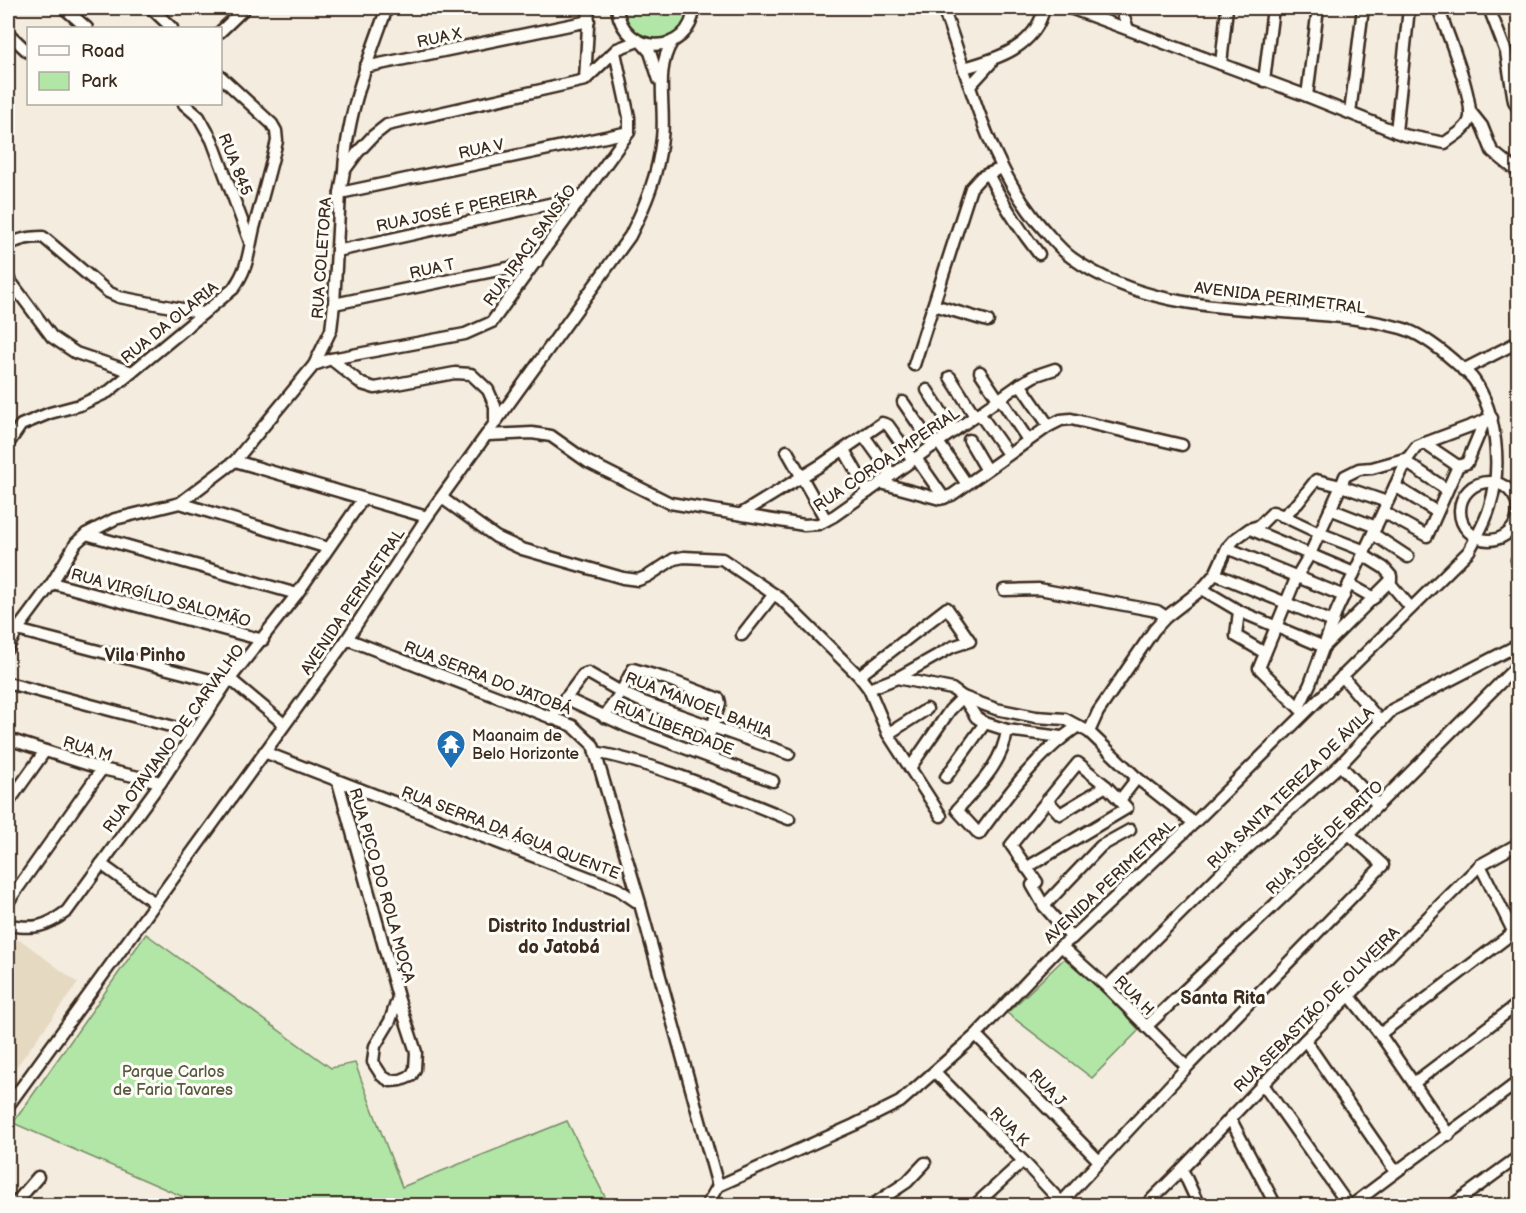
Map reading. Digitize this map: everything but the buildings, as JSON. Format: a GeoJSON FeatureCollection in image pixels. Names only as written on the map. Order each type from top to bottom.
{"type":"FeatureCollection","features":[{"type":"Feature","properties":{"kind":"street"},"geometry":{"type":"LineString","coordinates":[[64,8],[86,27]]}},
{"type":"Feature","properties":{"kind":"street"},"geometry":{"type":"LineString","coordinates":[[152,8],[171,27]]}},
{"type":"Feature","properties":{"kind":"street"},"geometry":{"type":"LineString","coordinates":[[222,30],[245,8]]}},
{"type":"Feature","properties":{"kind":"street"},"geometry":{"type":"LineString","coordinates":[[344,171],[345,151],[365,67],[387,8]]}},
{"type":"Feature","properties":{"kind":"street"},"geometry":{"type":"LineString","coordinates":[[585,80],[589,8]]}},
{"type":"Feature","properties":{"kind":"street"},"geometry":{"type":"LineString","coordinates":[[616,50],[639,42],[662,45],[672,42],[689,26],[694,8]]}},
{"type":"Feature","properties":{"kind":"street","name":"AVENIDA PERIMETRAL"},"geometry":{"type":"LineString","coordinates":[[718,1186],[900,1102],[935,1072],[976,1035],[1061,946],[1194,824],[1302,710],[1342,676],[1469,551],[1491,506],[1497,456],[1489,419],[1473,380],[1444,352],[1425,339],[1402,328],[1342,318],[1226,309],[1138,291],[1103,276],[1071,257],[1029,214],[1002,168],[943,8]]}},
{"type":"Feature","properties":{"kind":"street"},"geometry":{"type":"LineString","coordinates":[[964,68],[989,62],[1011,52],[1029,38],[1044,8]]}},
{"type":"Feature","properties":{"kind":"street"},"geometry":{"type":"LineString","coordinates":[[1070,8],[1307,96],[1396,132],[1444,143],[1464,128],[1469,121],[1470,111],[1468,93],[1438,8]]}},
{"type":"Feature","properties":{"kind":"street"},"geometry":{"type":"LineString","coordinates":[[1121,8],[1128,29]]}},
{"type":"Feature","properties":{"kind":"street"},"geometry":{"type":"LineString","coordinates":[[1221,64],[1227,8]]}},
{"type":"Feature","properties":{"kind":"street"},"geometry":{"type":"LineString","coordinates":[[1264,81],[1273,8]]}},
{"type":"Feature","properties":{"kind":"street"},"geometry":{"type":"LineString","coordinates":[[1307,96],[1318,8]]}},
{"type":"Feature","properties":{"kind":"street"},"geometry":{"type":"LineString","coordinates":[[1350,113],[1363,8]]}},
{"type":"Feature","properties":{"kind":"street"},"geometry":{"type":"LineString","coordinates":[[1396,132],[1409,8]]}},
{"type":"Feature","properties":{"kind":"street"},"geometry":{"type":"LineString","coordinates":[[1489,8],[1506,52],[1518,110]]}},
{"type":"Feature","properties":{"kind":"street"},"geometry":{"type":"LineString","coordinates":[[585,80],[616,50],[620,40],[618,12]]}},
{"type":"Feature","properties":{"kind":"street","name":"AVENIDA PERIMETRAL"},"geometry":{"type":"LineString","coordinates":[[618,12],[622,26],[650,52],[662,89]]}},
{"type":"Feature","properties":{"kind":"street","name":"RUA X"},"geometry":{"type":"LineString","coordinates":[[365,67],[589,21]]}},
{"type":"Feature","properties":{"kind":"street"},"geometry":{"type":"LineString","coordinates":[[8,33],[27,51]]}},
{"type":"Feature","properties":{"kind":"street","name":"AVENIDA PERIMETRAL"},"geometry":{"type":"LineString","coordinates":[[8,1106],[347,639],[427,517],[630,236],[648,201],[662,136],[664,57],[672,42]]}},
{"type":"Feature","properties":{"kind":"street"},"geometry":{"type":"LineString","coordinates":[[616,50],[629,117],[629,132]]}},
{"type":"Feature","properties":{"kind":"street"},"geometry":{"type":"LineString","coordinates":[[958,51],[989,62]]}},
{"type":"Feature","properties":{"kind":"street"},"geometry":{"type":"LineString","coordinates":[[970,86],[989,62]]}},
{"type":"Feature","properties":{"kind":"street","name":"RUA DA OLARIA"},"geometry":{"type":"LineString","coordinates":[[8,444],[21,425],[50,413],[80,405],[108,392],[233,289],[241,278],[247,266],[250,242],[277,141],[276,131],[272,124],[222,78]]}},
{"type":"Feature","properties":{"kind":"street","name":"RUA COLETORA"},"geometry":{"type":"LineString","coordinates":[[8,648],[17,630],[76,543],[86,534],[115,519],[180,503],[235,461],[314,365],[331,330],[340,193],[344,171],[373,136],[387,125],[585,80]]}},
{"type":"Feature","properties":{"kind":"street","name":"RUA 845"},"geometry":{"type":"LineString","coordinates":[[185,105],[199,117],[212,140],[250,242]]}},
{"type":"Feature","properties":{"kind":"street"},"geometry":{"type":"LineString","coordinates":[[1470,111],[1482,126],[1492,151],[1518,172]]}},
{"type":"Feature","properties":{"kind":"street","name":"RUA V"},"geometry":{"type":"LineString","coordinates":[[340,193],[629,132]]}},
{"type":"Feature","properties":{"kind":"street","name":"RUA IRACI SANSÃO"},"geometry":{"type":"LineString","coordinates":[[314,365],[331,359],[465,334],[492,322],[629,132]]}},
{"type":"Feature","properties":{"kind":"street"},"geometry":{"type":"LineString","coordinates":[[914,365],[971,188],[981,177],[1002,168]]}},
{"type":"Feature","properties":{"kind":"street"},"geometry":{"type":"LineString","coordinates":[[988,174],[1006,208],[1039,254]]}},
{"type":"Feature","properties":{"kind":"street","name":"RUA JOSÉ F PEREIRA"},"geometry":{"type":"LineString","coordinates":[[337,251],[581,197]]}},
{"type":"Feature","properties":{"kind":"street"},"geometry":{"type":"LineString","coordinates":[[8,246],[13,241],[43,237],[108,291],[119,297],[202,313]]}},
{"type":"Feature","properties":{"kind":"street","name":"RUA T"},"geometry":{"type":"LineString","coordinates":[[334,304],[537,262]]}},
{"type":"Feature","properties":{"kind":"street"},"geometry":{"type":"LineString","coordinates":[[8,278],[52,337],[76,353],[132,372]]}},
{"type":"Feature","properties":{"kind":"street"},"geometry":{"type":"LineString","coordinates":[[934,305],[988,321]]}},
{"type":"Feature","properties":{"kind":"street"},"geometry":{"type":"LineString","coordinates":[[1463,370],[1518,342]]}},
{"type":"Feature","properties":{"kind":"street"},"geometry":{"type":"LineString","coordinates":[[331,359],[362,384],[375,388],[455,373],[471,374],[488,390],[495,406],[495,424]]}},
{"type":"Feature","properties":{"kind":"street","name":"RUA COROA IMPERIAL"},"geometry":{"type":"LineString","coordinates":[[488,435],[532,433],[551,436],[588,462],[669,503],[804,525],[819,524],[1020,384],[1034,376],[1055,369]]}},
{"type":"Feature","properties":{"kind":"street"},"geometry":{"type":"LineString","coordinates":[[980,372],[1028,440]]}},
{"type":"Feature","properties":{"kind":"street"},"geometry":{"type":"LineString","coordinates":[[950,377],[1008,454]]}},
{"type":"Feature","properties":{"kind":"street"},"geometry":{"type":"LineString","coordinates":[[1020,384],[1049,426]]}},
{"type":"Feature","properties":{"kind":"street"},"geometry":{"type":"LineString","coordinates":[[927,390],[954,431]]}},
{"type":"Feature","properties":{"kind":"street"},"geometry":{"type":"LineString","coordinates":[[903,402],[966,483]]}},
{"type":"Feature","properties":{"kind":"street"},"geometry":{"type":"LineString","coordinates":[[881,483],[940,499],[944,498],[952,495],[1028,440],[1061,420],[1071,419],[1182,445]]}},
{"type":"Feature","properties":{"kind":"street"},"geometry":{"type":"LineString","coordinates":[[1446,489],[1407,460],[1359,469],[1345,476],[1310,554],[1297,576],[1259,668],[1302,710],[1333,622],[1407,460],[1417,446],[1489,419]]}},
{"type":"Feature","properties":{"kind":"street"},"geometry":{"type":"LineString","coordinates":[[1283,516],[1298,503],[1316,480],[1341,486],[1385,507],[1427,536],[1458,466],[1467,463],[1489,419]]}},
{"type":"Feature","properties":{"kind":"street"},"geometry":{"type":"LineString","coordinates":[[741,514],[844,450],[882,423],[888,425],[944,498]]}},
{"type":"Feature","properties":{"kind":"street"},"geometry":{"type":"LineString","coordinates":[[864,436],[891,475]]}},
{"type":"Feature","properties":{"kind":"street"},"geometry":{"type":"LineString","coordinates":[[969,440],[986,469]]}},
{"type":"Feature","properties":{"kind":"street"},"geometry":{"type":"LineString","coordinates":[[1424,443],[1458,466]]}},
{"type":"Feature","properties":{"kind":"street"},"geometry":{"type":"LineString","coordinates":[[844,450],[868,492]]}},
{"type":"Feature","properties":{"kind":"street"},"geometry":{"type":"LineString","coordinates":[[787,451],[826,520]]}},
{"type":"Feature","properties":{"kind":"street"},"geometry":{"type":"LineString","coordinates":[[235,461],[362,500],[427,517]]}},
{"type":"Feature","properties":{"kind":"street"},"geometry":{"type":"LineString","coordinates":[[1484,482],[1494,482],[1510,491],[1517,508],[1517,517],[1513,526],[1500,538],[1491,540],[1476,537],[1468,531],[1462,522],[1460,512],[1461,502],[1466,492],[1484,482]]}},
{"type":"Feature","properties":{"kind":"street"},"geometry":{"type":"LineString","coordinates":[[1395,486],[1437,512]]}},
{"type":"Feature","properties":{"kind":"street"},"geometry":{"type":"LineString","coordinates":[[442,498],[496,537],[522,549],[631,579],[638,580],[648,576],[674,559],[684,557],[722,559],[774,594],[859,676],[868,689],[888,734],[940,816]]}},
{"type":"Feature","properties":{"kind":"street","name":"RUA OTAVIANO DE CARVALHO"},"geometry":{"type":"LineString","coordinates":[[8,925],[27,928],[40,927],[54,922],[67,911],[161,782],[228,682],[297,594],[362,500]]}},
{"type":"Feature","properties":{"kind":"street"},"geometry":{"type":"LineString","coordinates":[[180,503],[328,548]]}},
{"type":"Feature","properties":{"kind":"street"},"geometry":{"type":"LineString","coordinates":[[1330,509],[1374,530],[1408,558]]}},
{"type":"Feature","properties":{"kind":"street"},"geometry":{"type":"LineString","coordinates":[[1089,732],[1098,712],[1154,630],[1166,617],[1202,589],[1215,574],[1227,548],[1234,540],[1249,529],[1259,526],[1273,512],[1364,553],[1388,572],[1390,580],[1411,608]]}},
{"type":"Feature","properties":{"kind":"street"},"geometry":{"type":"LineString","coordinates":[[1249,529],[1354,573]]}},
{"type":"Feature","properties":{"kind":"street"},"geometry":{"type":"LineString","coordinates":[[86,534],[297,594]]}},
{"type":"Feature","properties":{"kind":"street"},"geometry":{"type":"LineString","coordinates":[[1227,548],[1344,596]]}},
{"type":"Feature","properties":{"kind":"street"},"geometry":{"type":"LineString","coordinates":[[1215,574],[1333,622]]}},
{"type":"Feature","properties":{"kind":"street"},"geometry":{"type":"LineString","coordinates":[[1324,647],[1390,580]]}},
{"type":"Feature","properties":{"kind":"street","name":"RUA VIRGÍLIO SALOMÃO"},"geometry":{"type":"LineString","coordinates":[[51,583],[263,640]]}},
{"type":"Feature","properties":{"kind":"street"},"geometry":{"type":"LineString","coordinates":[[1349,584],[1374,598]]}},
{"type":"Feature","properties":{"kind":"street"},"geometry":{"type":"LineString","coordinates":[[1004,590],[1039,589],[1157,611],[1166,617]]}},
{"type":"Feature","properties":{"kind":"street"},"geometry":{"type":"LineString","coordinates":[[1202,589],[1239,611],[1324,647]]}},
{"type":"Feature","properties":{"kind":"street"},"geometry":{"type":"LineString","coordinates":[[742,635],[774,594]]}},
{"type":"Feature","properties":{"kind":"street"},"geometry":{"type":"LineString","coordinates":[[859,676],[947,608],[970,641],[952,647],[897,678],[868,689]]}},
{"type":"Feature","properties":{"kind":"street"},"geometry":{"type":"LineString","coordinates":[[1239,611],[1236,636],[1265,653]]}},
{"type":"Feature","properties":{"kind":"street"},"geometry":{"type":"LineString","coordinates":[[17,630],[228,682],[284,724]]}},
{"type":"Feature","properties":{"kind":"street","name":"RUA SERRA DO JATOBÁ"},"geometry":{"type":"LineString","coordinates":[[347,639],[573,726],[593,745],[640,904]]}},
{"type":"Feature","properties":{"kind":"street","name":"RUA SANTA TEREZA DE ÁVILA"},"geometry":{"type":"LineString","coordinates":[[1107,987],[1231,863],[1340,765],[1392,710],[1518,645]]}},
{"type":"Feature","properties":{"kind":"street","name":"RUA JOSÉ DE BRITO"},"geometry":{"type":"LineString","coordinates":[[1146,1027],[1349,834],[1518,664]]}},
{"type":"Feature","properties":{"kind":"street"},"geometry":{"type":"LineString","coordinates":[[604,717],[633,669],[668,679],[717,698],[720,703],[703,754]]}},
{"type":"Feature","properties":{"kind":"street","name":"RUA MANOEL BAHIA"},"geometry":{"type":"LineString","coordinates":[[551,717],[583,675],[588,673],[621,692],[789,754]]}},
{"type":"Feature","properties":{"kind":"street"},"geometry":{"type":"LineString","coordinates":[[1342,676],[1382,722]]}},
{"type":"Feature","properties":{"kind":"street"},"geometry":{"type":"LineString","coordinates":[[897,678],[952,689],[963,697],[996,709],[1065,719],[1089,732],[1137,778],[1194,824]]}},
{"type":"Feature","properties":{"kind":"street"},"geometry":{"type":"LineString","coordinates":[[8,683],[193,732]]}},
{"type":"Feature","properties":{"kind":"street"},"geometry":{"type":"LineString","coordinates":[[963,697],[976,717],[985,723],[1007,730],[1061,737]]}},
{"type":"Feature","properties":{"kind":"street"},"geometry":{"type":"LineString","coordinates":[[910,768],[950,710],[963,697]]}},
{"type":"Feature","properties":{"kind":"street","name":"RUA LIBERDADE"},"geometry":{"type":"LineString","coordinates":[[565,698],[604,717],[773,781]]}},
{"type":"Feature","properties":{"kind":"street"},"geometry":{"type":"LineString","coordinates":[[888,734],[927,709]]}},
{"type":"Feature","properties":{"kind":"street"},"geometry":{"type":"LineString","coordinates":[[946,777],[985,723]]}},
{"type":"Feature","properties":{"kind":"street"},"geometry":{"type":"LineString","coordinates":[[1007,730],[1005,743],[990,772],[957,810],[979,834],[1014,787],[1061,737],[1078,726]]}},
{"type":"Feature","properties":{"kind":"street","name":"RUA M"},"geometry":{"type":"LineString","coordinates":[[8,739],[102,769],[161,782]]}},
{"type":"Feature","properties":{"kind":"street"},"geometry":{"type":"LineString","coordinates":[[8,803],[45,751]]}},
{"type":"Feature","properties":{"kind":"street","name":"RUA SERRA DA ÁGUA QUENTE"},"geometry":{"type":"LineString","coordinates":[[264,752],[618,889],[640,904]]}},
{"type":"Feature","properties":{"kind":"street"},"geometry":{"type":"LineString","coordinates":[[595,752],[613,755],[690,780],[789,819]]}},
{"type":"Feature","properties":{"kind":"street"},"geometry":{"type":"LineString","coordinates":[[1026,868],[1127,808],[1106,786],[1078,763],[1011,845],[1026,868],[1037,882],[1032,885],[1044,906],[1072,938]]}},
{"type":"Feature","properties":{"kind":"street"},"geometry":{"type":"LineString","coordinates":[[1340,765],[1378,805]]}},
{"type":"Feature","properties":{"kind":"street"},"geometry":{"type":"LineString","coordinates":[[8,902],[102,769]]}},
{"type":"Feature","properties":{"kind":"street"},"geometry":{"type":"LineString","coordinates":[[1120,800],[1137,778]]}},
{"type":"Feature","properties":{"kind":"street","name":"RUA PICO DO ROLA MOÇA"},"geometry":{"type":"LineString","coordinates":[[338,782],[416,1052],[416,1069],[411,1076],[390,1081],[382,1076],[373,1062],[375,1046],[390,1021],[398,996]]}},
{"type":"Feature","properties":{"kind":"street"},"geometry":{"type":"LineString","coordinates":[[1047,800],[1060,814],[1106,786]]}},
{"type":"Feature","properties":{"kind":"street"},"geometry":{"type":"LineString","coordinates":[[1044,906],[1101,846],[1130,830]]}},
{"type":"Feature","properties":{"kind":"street"},"geometry":{"type":"LineString","coordinates":[[1060,1204],[1187,1068],[1383,866],[1349,834]]}},
{"type":"Feature","properties":{"kind":"street","name":"RUA SEBASTIÃO DE OLIVEIRA"},"geometry":{"type":"LineString","coordinates":[[1144,1206],[1182,1169],[1262,1083],[1480,865],[1518,844]]}},
{"type":"Feature","properties":{"kind":"street"},"geometry":{"type":"LineString","coordinates":[[101,864],[155,903]]}},
{"type":"Feature","properties":{"kind":"street"},"geometry":{"type":"LineString","coordinates":[[1380,1034],[1516,936],[1480,865]]}},
{"type":"Feature","properties":{"kind":"street"},"geometry":{"type":"LineString","coordinates":[[640,904],[718,1186],[706,1206]]}},
{"type":"Feature","properties":{"kind":"street","name":"RUA H"},"geometry":{"type":"LineString","coordinates":[[1061,946],[1107,987],[1187,1068]]}},
{"type":"Feature","properties":{"kind":"street"},"geometry":{"type":"LineString","coordinates":[[1349,995],[1380,1034],[1449,1135]]}},
{"type":"Feature","properties":{"kind":"street"},"geometry":{"type":"LineString","coordinates":[[1414,1083],[1518,1004]]}},
{"type":"Feature","properties":{"kind":"street","name":"RUA J"},"geometry":{"type":"LineString","coordinates":[[976,1035],[1099,1161]]}},
{"type":"Feature","properties":{"kind":"street"},"geometry":{"type":"LineString","coordinates":[[1305,1040],[1395,1171]]}},
{"type":"Feature","properties":{"kind":"street","name":"RUA K"},"geometry":{"type":"LineString","coordinates":[[935,1072],[1023,1161],[1060,1204]]}},
{"type":"Feature","properties":{"kind":"street"},"geometry":{"type":"LineString","coordinates":[[1262,1083],[1350,1206],[1518,1082]]}},
{"type":"Feature","properties":{"kind":"street"},"geometry":{"type":"LineString","coordinates":[[1230,1118],[1276,1206]]}},
{"type":"Feature","properties":{"kind":"street"},"geometry":{"type":"LineString","coordinates":[[1451,1206],[1518,1157]]}},
{"type":"Feature","properties":{"kind":"street"},"geometry":{"type":"LineString","coordinates":[[974,1206],[1023,1161]]}},
{"type":"Feature","properties":{"kind":"street"},"geometry":{"type":"LineString","coordinates":[[871,1206],[907,1182],[925,1163]]}},
{"type":"Feature","properties":{"kind":"street"},"geometry":{"type":"LineString","coordinates":[[1182,1169],[1199,1206]]}},
{"type":"Feature","properties":{"kind":"street"},"geometry":{"type":"LineString","coordinates":[[13,1206],[38,1176]]}},
{"type":"Feature","properties":{"kind":"shaded area"},"geometry":{"type":"Polygon","coordinates":[[[8,938],[22,941],[78,983],[14,1070],[8,1065],[8,938]]]}},
{"type":"Feature","properties":{"kind":"green space"},"geometry":{"type":"Polygon","coordinates":[[[621,8],[690,8],[691,11],[680,31],[671,38],[648,40],[629,28],[621,8]]]}},
{"type":"Feature","properties":{"kind":"green space","name":"Parque Carlos de Faria Tavares"},"geometry":{"type":"Polygon","coordinates":[[[146,934],[331,1068],[355,1063],[402,1187],[567,1121],[609,1205],[202,1205],[13,1123],[146,934]]]}},
{"type":"Feature","properties":{"kind":"green space"},"geometry":{"type":"Polygon","coordinates":[[[1069,954],[1139,1030],[1092,1078],[1007,1013],[1069,954]]]}},
{"type":"Feature","properties":{"kind":"place","name":"Maanaim de Belo Horizonte"},"geometry":{"type":"Point","coordinates":[451,770]}},
{"type":"Feature","properties":{"kind":"district","name":"Vila Pinho"},"geometry":{"type":"Point","coordinates":[145,655]}},
{"type":"Feature","properties":{"kind":"district","name":"Distrito Industrial do Jatobá"},"geometry":{"type":"Point","coordinates":[559,936]}},
{"type":"Feature","properties":{"kind":"district","name":"Santa Rita"},"geometry":{"type":"Point","coordinates":[1223,998]}}]}
